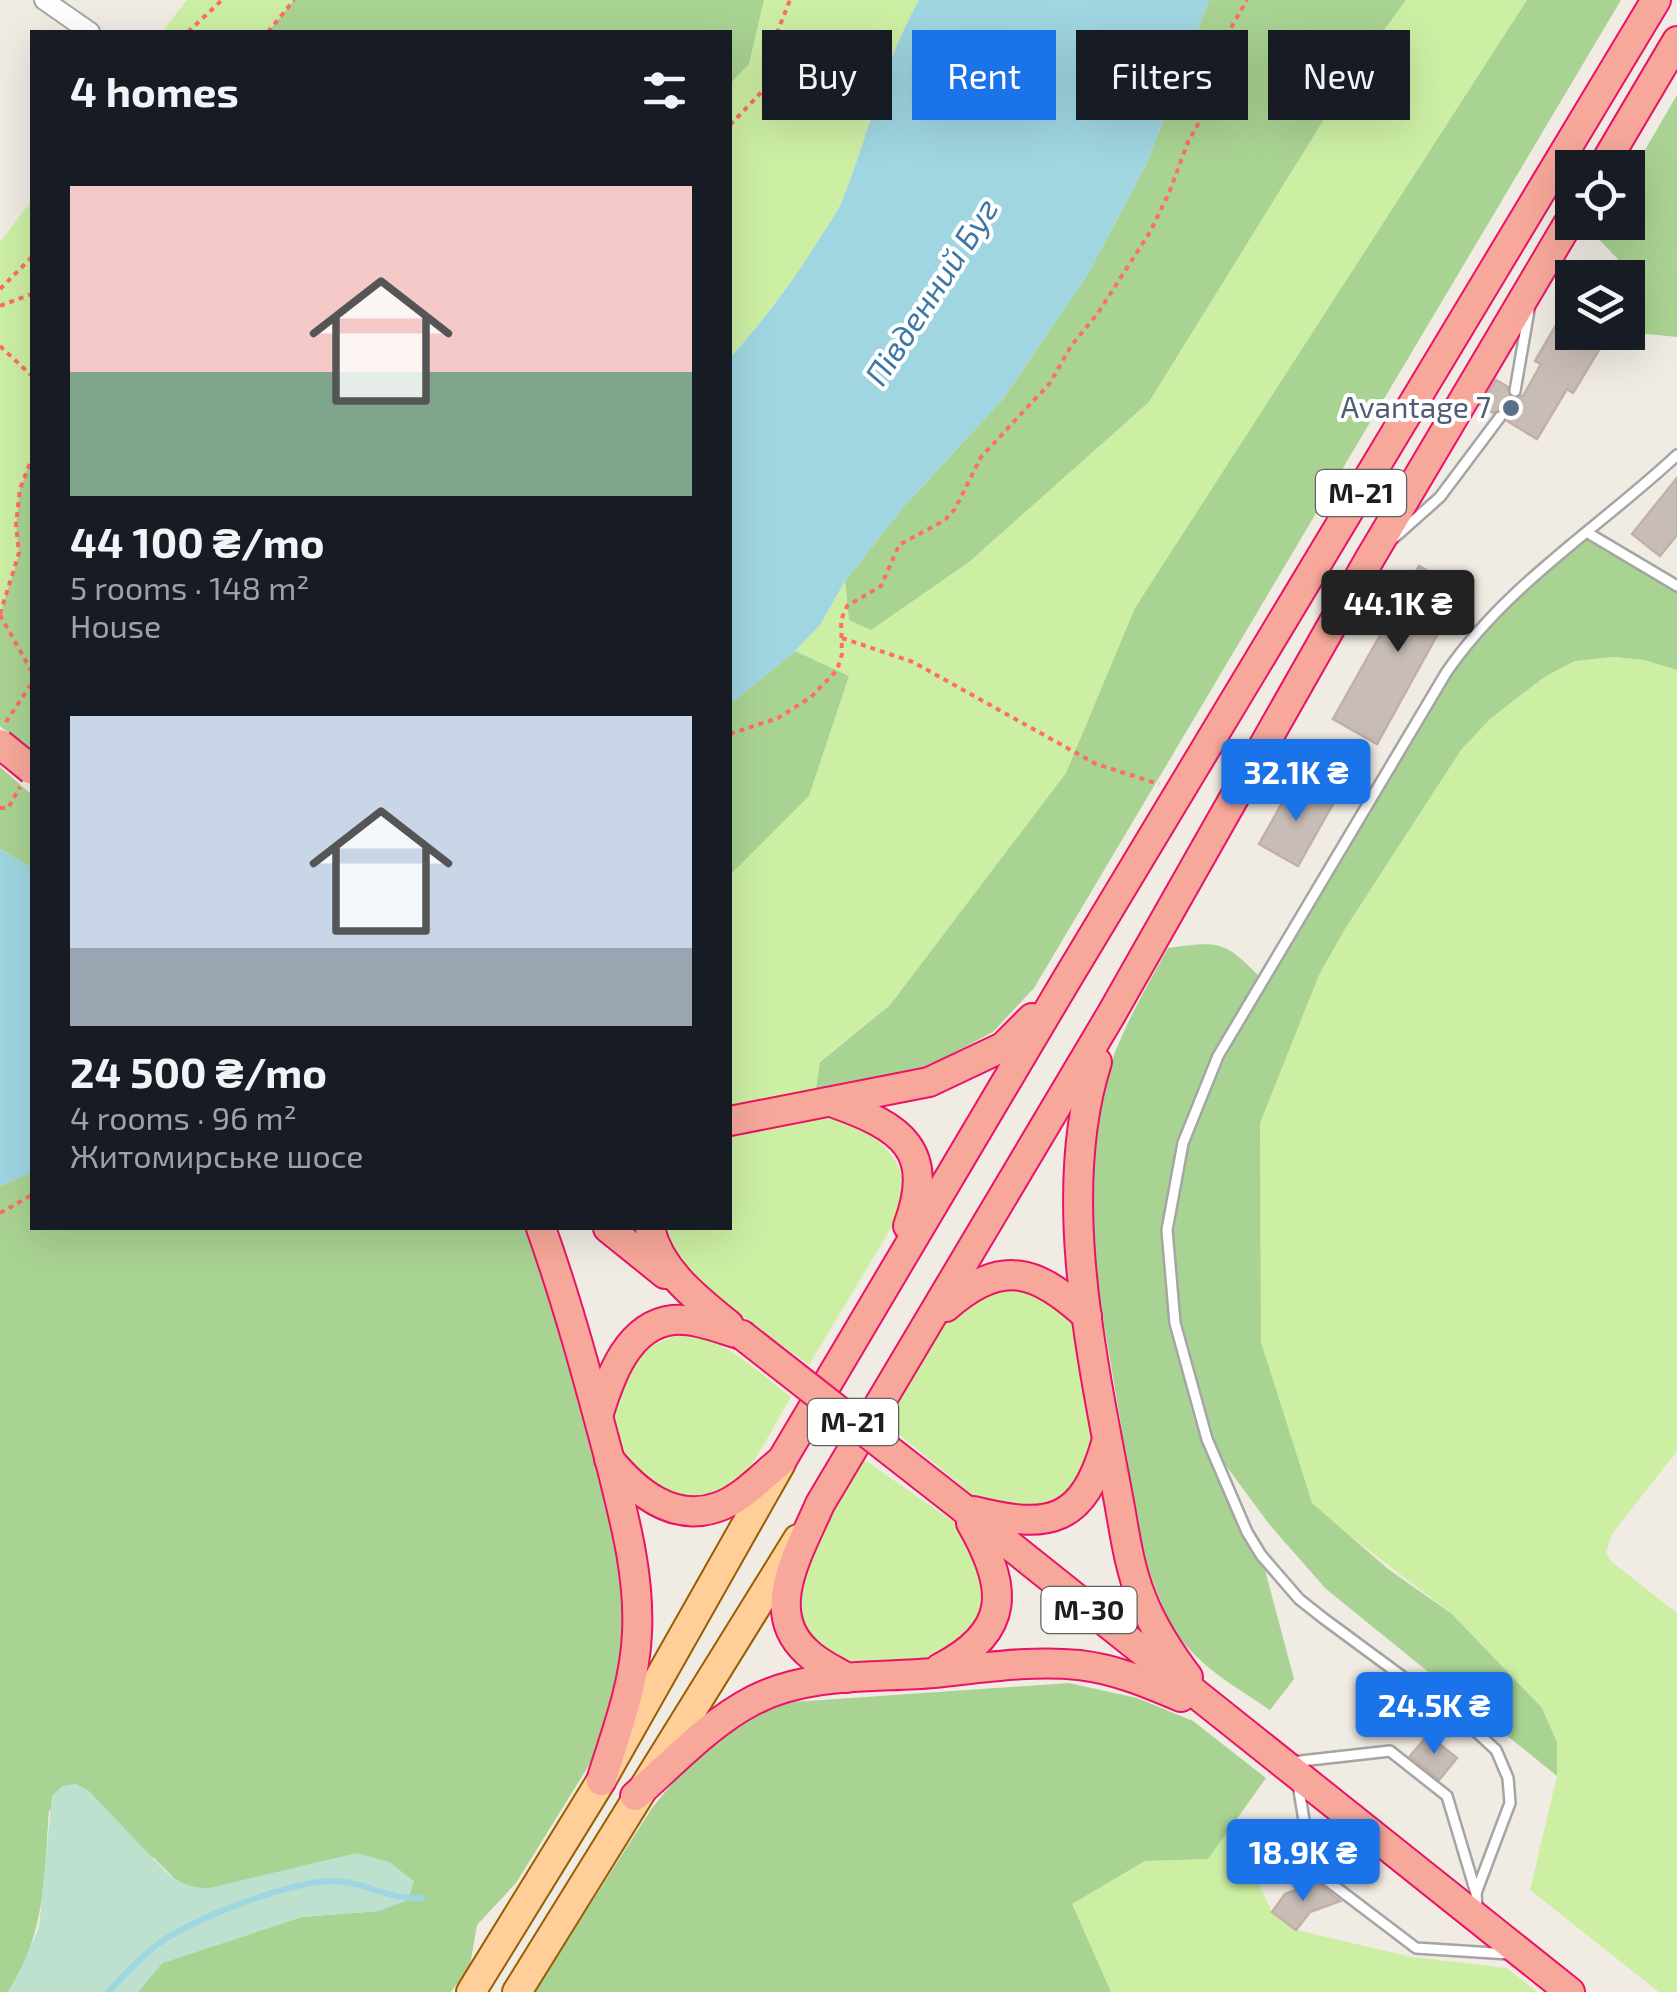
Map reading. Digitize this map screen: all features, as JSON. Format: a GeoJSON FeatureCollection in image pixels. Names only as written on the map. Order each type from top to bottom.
{"type":"FeatureCollection","features":[{"type":"Feature","properties":{"kind":"highway","name":"М-21"},"geometry":{"type":"LineString","coordinates":[[732,1120],[929,1082],[1004,1047],[1064,984],[1656,0]]}},
{"type":"Feature","properties":{"kind":"highway"},"geometry":{"type":"LineString","coordinates":[[1613,150],[1677,41]]}},
{"type":"Feature","properties":{"kind":"highway","name":"М-21"},"geometry":{"type":"LineString","coordinates":[[610,1230],[686,1291],[742,1335],[963,1508],[989,1554],[996,1582],[995,1616],[977,1646],[931,1673],[847,1678],[804,1651],[786,1616],[786,1584],[820,1504],[930,1321],[1112,1013],[1369,560],[1558,240]]}},
{"type":"Feature","properties":{"kind":"highway"},"geometry":{"type":"LineString","coordinates":[[1,736],[30,768]]}},
{"type":"Feature","properties":{"kind":"highway"},"geometry":{"type":"LineString","coordinates":[[609,1459],[630,1484],[650,1499],[687,1511],[720,1506],[782,1460],[1064,984]]}},
{"type":"Feature","properties":{"kind":"highway"},"geometry":{"type":"LineString","coordinates":[[1112,1013],[1087,1094],[1077,1162],[1087,1316],[1128,1559],[1160,1639],[1214,1712]]}},
{"type":"Feature","properties":{"kind":"highway"},"geometry":{"type":"LineString","coordinates":[[832,1103],[881,1122],[907,1144],[916,1161],[919,1196],[889,1280]]}},
{"type":"Feature","properties":{"kind":"highway"},"geometry":{"type":"LineString","coordinates":[[541,1230],[568,1304],[598,1415],[631,1549],[637,1600],[637,1634],[622,1716],[601,1781]]}},
{"type":"Feature","properties":{"kind":"highway"},"geometry":{"type":"LineString","coordinates":[[650,1230],[653,1242],[686,1291]]}},
{"type":"Feature","properties":{"kind":"highway"},"geometry":{"type":"LineString","coordinates":[[930,1321],[970,1288],[1009,1274],[1025,1274],[1046,1282],[1087,1316]]}},
{"type":"Feature","properties":{"kind":"highway"},"geometry":{"type":"LineString","coordinates":[[598,1415],[610,1378],[625,1350],[647,1330],[672,1320],[696,1322],[742,1335]]}},
{"type":"Feature","properties":{"kind":"highway"},"geometry":{"type":"LineString","coordinates":[[963,1508],[1012,1521],[1062,1514],[1090,1484],[1106,1443]]}},
{"type":"Feature","properties":{"kind":"highway","name":"М-30"},"geometry":{"type":"LineString","coordinates":[[963,1508],[1214,1712],[1477,1907],[1524,1956],[1570,1992]]}},
{"type":"Feature","properties":{"kind":"highway"},"geometry":{"type":"LineString","coordinates":[[931,1673],[996,1666],[1079,1665],[1142,1680],[1214,1712]]}},
{"type":"Feature","properties":{"kind":"highway"},"geometry":{"type":"LineString","coordinates":[[636,1796],[712,1728],[757,1698],[814,1682],[847,1678]]}},
{"type":"Feature","properties":{"kind":"main road"},"geometry":{"type":"LineString","coordinates":[[471,1992],[601,1781],[782,1460]]}},
{"type":"Feature","properties":{"kind":"main road"},"geometry":{"type":"LineString","coordinates":[[517,1992],[820,1504]]}},
{"type":"Feature","properties":{"kind":"street"},"geometry":{"type":"LineString","coordinates":[[44,0],[87,30]]}},
{"type":"Feature","properties":{"kind":"lane"},"geometry":{"type":"LineString","coordinates":[[1515,391],[1534,280]]}},
{"type":"Feature","properties":{"kind":"lane"},"geometry":{"type":"LineString","coordinates":[[1369,560],[1440,498],[1500,417]]}},
{"type":"Feature","properties":{"kind":"lane"},"geometry":{"type":"LineString","coordinates":[[1477,1907],[1510,1803],[1504,1765],[1484,1737],[1322,1618],[1261,1556],[1207,1439],[1175,1323],[1167,1230],[1183,1142],[1218,1056],[1446,673],[1496,612],[1677,455]]}},
{"type":"Feature","properties":{"kind":"lane"},"geometry":{"type":"LineString","coordinates":[[1588,533],[1677,586]]}},
{"type":"Feature","properties":{"kind":"lane"},"geometry":{"type":"LineString","coordinates":[[1477,1907],[1447,1796],[1390,1751],[1289,1770],[1312,1869],[1416,1948],[1524,1956]]}},
{"type":"Feature","properties":{"kind":"path"},"geometry":{"type":"LineString","coordinates":[[190,30],[222,0]]}},
{"type":"Feature","properties":{"kind":"path"},"geometry":{"type":"LineString","coordinates":[[270,30],[294,0]]}},
{"type":"Feature","properties":{"kind":"path"},"geometry":{"type":"LineString","coordinates":[[732,123],[775,78],[775,38],[790,0]]}},
{"type":"Feature","properties":{"kind":"path"},"geometry":{"type":"LineString","coordinates":[[732,733],[778,718],[811,697],[838,670],[842,654],[841,620],[847,606],[881,586],[899,545],[935,528],[955,508],[981,457],[1050,383],[1150,232],[1188,142],[1228,71],[1225,38],[1246,0]]}},
{"type":"Feature","properties":{"kind":"path"},"geometry":{"type":"LineString","coordinates":[[0,289],[30,259]]}},
{"type":"Feature","properties":{"kind":"path"},"geometry":{"type":"LineString","coordinates":[[0,306],[30,295]]}},
{"type":"Feature","properties":{"kind":"path"},"geometry":{"type":"LineString","coordinates":[[0,346],[30,374]]}},
{"type":"Feature","properties":{"kind":"path"},"geometry":{"type":"LineString","coordinates":[[30,463],[20,489],[16,524],[19,554],[0,614],[30,668]]}},
{"type":"Feature","properties":{"kind":"path"},"geometry":{"type":"LineString","coordinates":[[841,638],[914,662],[1096,764],[1182,792]]}},
{"type":"Feature","properties":{"kind":"path"},"geometry":{"type":"LineString","coordinates":[[1,736],[30,686]]}},
{"type":"Feature","properties":{"kind":"path"},"geometry":{"type":"LineString","coordinates":[[0,1213],[30,1196]]}},
{"type":"Feature","properties":{"kind":"green space"},"geometry":{"type":"Polygon","coordinates":[[[187,0],[294,0],[270,30],[164,30],[187,0]]]}},
{"type":"Feature","properties":{"kind":"green space"},"geometry":{"type":"Polygon","coordinates":[[[294,0],[764,0],[749,64],[732,82],[732,30],[270,30],[294,0]]]}},
{"type":"Feature","properties":{"kind":"green space"},"geometry":{"type":"Polygon","coordinates":[[[764,0],[919,0],[892,59],[892,30],[762,30],[762,120],[871,120],[840,206],[787,287],[732,356],[732,82],[749,64],[764,0]]]}},
{"type":"Feature","properties":{"kind":"green space"},"geometry":{"type":"Polygon","coordinates":[[[1209,0],[1406,0],[1384,30],[1268,30],[1268,120],[1324,120],[1149,402],[969,562],[871,630],[849,620],[845,581],[905,505],[1002,400],[1086,277],[1147,163],[1163,120],[1248,120],[1248,30],[1198,30],[1209,0]]]}},
{"type":"Feature","properties":{"kind":"green space"},"geometry":{"type":"Polygon","coordinates":[[[1406,0],[1527,0],[1136,608],[1066,773],[890,1005],[820,1061],[816,1089],[732,1106],[732,873],[809,796],[849,676],[795,651],[820,625],[845,581],[849,620],[871,629],[969,562],[1149,402],[1324,120],[1410,120],[1410,30],[1384,30],[1406,0]]]}},
{"type":"Feature","properties":{"kind":"green space"},"geometry":{"type":"Polygon","coordinates":[[[1527,0],[1621,0],[1034,988],[993,1032],[929,1066],[816,1089],[820,1062],[890,1005],[1066,773],[1135,608],[1527,0]]]}},
{"type":"Feature","properties":{"kind":"green space"},"geometry":{"type":"Polygon","coordinates":[[[1677,95],[1677,337],[1645,334],[1645,260],[1619,260],[1600,240],[1645,240],[1645,150],[1677,95]]]}},
{"type":"Feature","properties":{"kind":"green space"},"geometry":{"type":"Polygon","coordinates":[[[30,203],[30,463],[20,489],[16,525],[19,553],[0,614],[0,242],[30,203]]]}},
{"type":"Feature","properties":{"kind":"green space"},"geometry":{"type":"Polygon","coordinates":[[[30,463],[30,749],[0,726],[0,614],[19,554],[16,525],[20,489],[30,463]]]}},
{"type":"Feature","properties":{"kind":"green space"},"geometry":{"type":"Polygon","coordinates":[[[1588,533],[1677,586],[1677,670],[1644,660],[1614,657],[1575,661],[1546,676],[1490,719],[1461,750],[1319,975],[1260,1123],[1261,1342],[1312,1503],[1388,1569],[1452,1614],[1542,1708],[1557,1742],[1557,1776],[1326,1589],[1269,1524],[1210,1444],[1261,1555],[1294,1679],[1270,1710],[1217,1674],[1182,1640],[1161,1602],[1136,1520],[1095,1261],[1091,1187],[1097,1114],[1109,1070],[1125,1028],[1168,948],[1221,946],[1262,979],[1446,673],[1478,631],[1588,533]]]}},
{"type":"Feature","properties":{"kind":"green space"},"geometry":{"type":"Polygon","coordinates":[[[795,651],[849,676],[809,796],[732,873],[732,702],[795,651]]]}},
{"type":"Feature","properties":{"kind":"green space"},"geometry":{"type":"Polygon","coordinates":[[[1614,657],[1644,660],[1677,670],[1677,1451],[1612,1534],[1606,1553],[1612,1562],[1677,1613],[1677,1992],[1659,1992],[1530,1890],[1557,1776],[1557,1742],[1542,1708],[1452,1614],[1310,1505],[1261,1342],[1260,1123],[1319,975],[1461,750],[1490,719],[1546,676],[1575,661],[1614,657]]]}},
{"type":"Feature","properties":{"kind":"green space"},"geometry":{"type":"Polygon","coordinates":[[[0,767],[30,793],[30,867],[0,849],[0,767]]]}},
{"type":"Feature","properties":{"kind":"green space"},"geometry":{"type":"Polygon","coordinates":[[[820,1113],[834,1116],[876,1139],[896,1162],[902,1176],[904,1191],[899,1215],[809,1365],[694,1280],[676,1261],[664,1230],[732,1230],[732,1135],[820,1113]]]}},
{"type":"Feature","properties":{"kind":"green space"},"geometry":{"type":"Polygon","coordinates":[[[30,1173],[30,1230],[531,1230],[607,1481],[628,1599],[622,1669],[599,1749],[516,1883],[477,1925],[470,1965],[451,1992],[138,1992],[162,1963],[301,1917],[379,1911],[194,1888],[178,1882],[154,1858],[49,1810],[36,1927],[30,1949],[8,1992],[0,1992],[0,1186],[30,1173]]]}},
{"type":"Feature","properties":{"kind":"green space"},"geometry":{"type":"Polygon","coordinates":[[[1018,1279],[1080,1321],[1095,1453],[1073,1494],[1034,1515],[980,1501],[884,1422],[940,1325],[952,1312],[1018,1279]]]}},
{"type":"Feature","properties":{"kind":"green space"},"geometry":{"type":"Polygon","coordinates":[[[680,1335],[726,1349],[791,1397],[737,1482],[721,1491],[691,1498],[663,1493],[641,1478],[624,1456],[612,1417],[617,1396],[639,1358],[653,1346],[680,1335]]]}},
{"type":"Feature","properties":{"kind":"green space"},"geometry":{"type":"Polygon","coordinates":[[[863,1459],[960,1526],[985,1579],[984,1608],[973,1632],[938,1656],[859,1664],[841,1659],[822,1649],[808,1633],[797,1610],[808,1550],[863,1459]]]}},
{"type":"Feature","properties":{"kind":"green space"},"geometry":{"type":"Polygon","coordinates":[[[1069,1683],[1137,1698],[1193,1721],[1266,1778],[1208,1859],[1145,1861],[1072,1904],[1111,1992],[534,1992],[652,1808],[679,1775],[721,1739],[778,1703],[1069,1683]]]}},
{"type":"Feature","properties":{"kind":"green space"},"geometry":{"type":"Polygon","coordinates":[[[76,1784],[89,1791],[165,1871],[185,1884],[209,1888],[357,1853],[389,1862],[414,1881],[408,1900],[379,1911],[301,1917],[162,1963],[138,1992],[8,1992],[39,1927],[52,1796],[62,1786],[76,1784]]]}},
{"type":"Feature","properties":{"kind":"green space"},"geometry":{"type":"Polygon","coordinates":[[[1231,1827],[1272,1912],[1296,1930],[1412,1957],[1507,1968],[1537,1992],[1110,1992],[1072,1904],[1145,1861],[1208,1859],[1231,1827]]]}},
{"type":"Feature","properties":{"kind":"water","name":"Південний Буг"},"geometry":{"type":"Polygon","coordinates":[[[919,0],[1209,0],[1198,30],[1076,30],[1076,120],[1163,120],[1147,163],[1086,277],[1002,400],[905,505],[845,581],[820,625],[795,651],[732,702],[732,356],[787,287],[840,206],[871,120],[892,120],[892,59],[919,0]]]}},
{"type":"Feature","properties":{"kind":"water"},"geometry":{"type":"Polygon","coordinates":[[[0,849],[30,867],[30,1173],[0,1186],[0,849]]]}},
{"type":"Feature","properties":{"kind":"building"},"geometry":{"type":"Polygon","coordinates":[[[1555,327],[1555,350],[1599,350],[1573,393],[1567,389],[1537,439],[1507,421],[1504,410],[1493,413],[1481,405],[1496,380],[1508,387],[1511,398],[1523,396],[1541,364],[1535,361],[1555,327]]]}},
{"type":"Feature","properties":{"kind":"building"},"geometry":{"type":"Polygon","coordinates":[[[1677,478],[1677,535],[1660,556],[1632,534],[1677,478]]]}},
{"type":"Feature","properties":{"kind":"building"},"geometry":{"type":"Polygon","coordinates":[[[1419,566],[1462,590],[1377,744],[1333,719],[1419,566]]]}},
{"type":"Feature","properties":{"kind":"building"},"geometry":{"type":"Polygon","coordinates":[[[1294,782],[1333,804],[1298,866],[1259,844],[1294,782]]]}},
{"type":"Feature","properties":{"kind":"building"},"geometry":{"type":"Polygon","coordinates":[[[1428,1735],[1457,1758],[1439,1780],[1410,1756],[1428,1735]]]}},
{"type":"Feature","properties":{"kind":"building"},"geometry":{"type":"Polygon","coordinates":[[[1316,1882],[1340,1901],[1310,1912],[1296,1930],[1272,1912],[1285,1894],[1316,1882]]]}},
{"type":"Feature","properties":{"kind":"waterway"},"geometry":{"type":"LineString","coordinates":[[108,1992],[145,1955],[174,1934],[267,1895],[332,1881],[399,1897],[422,1898]]}},
{"type":"Feature","properties":{"kind":"place","name":"Avantage 7"},"geometry":{"type":"Point","coordinates":[1511,408]}}]}
